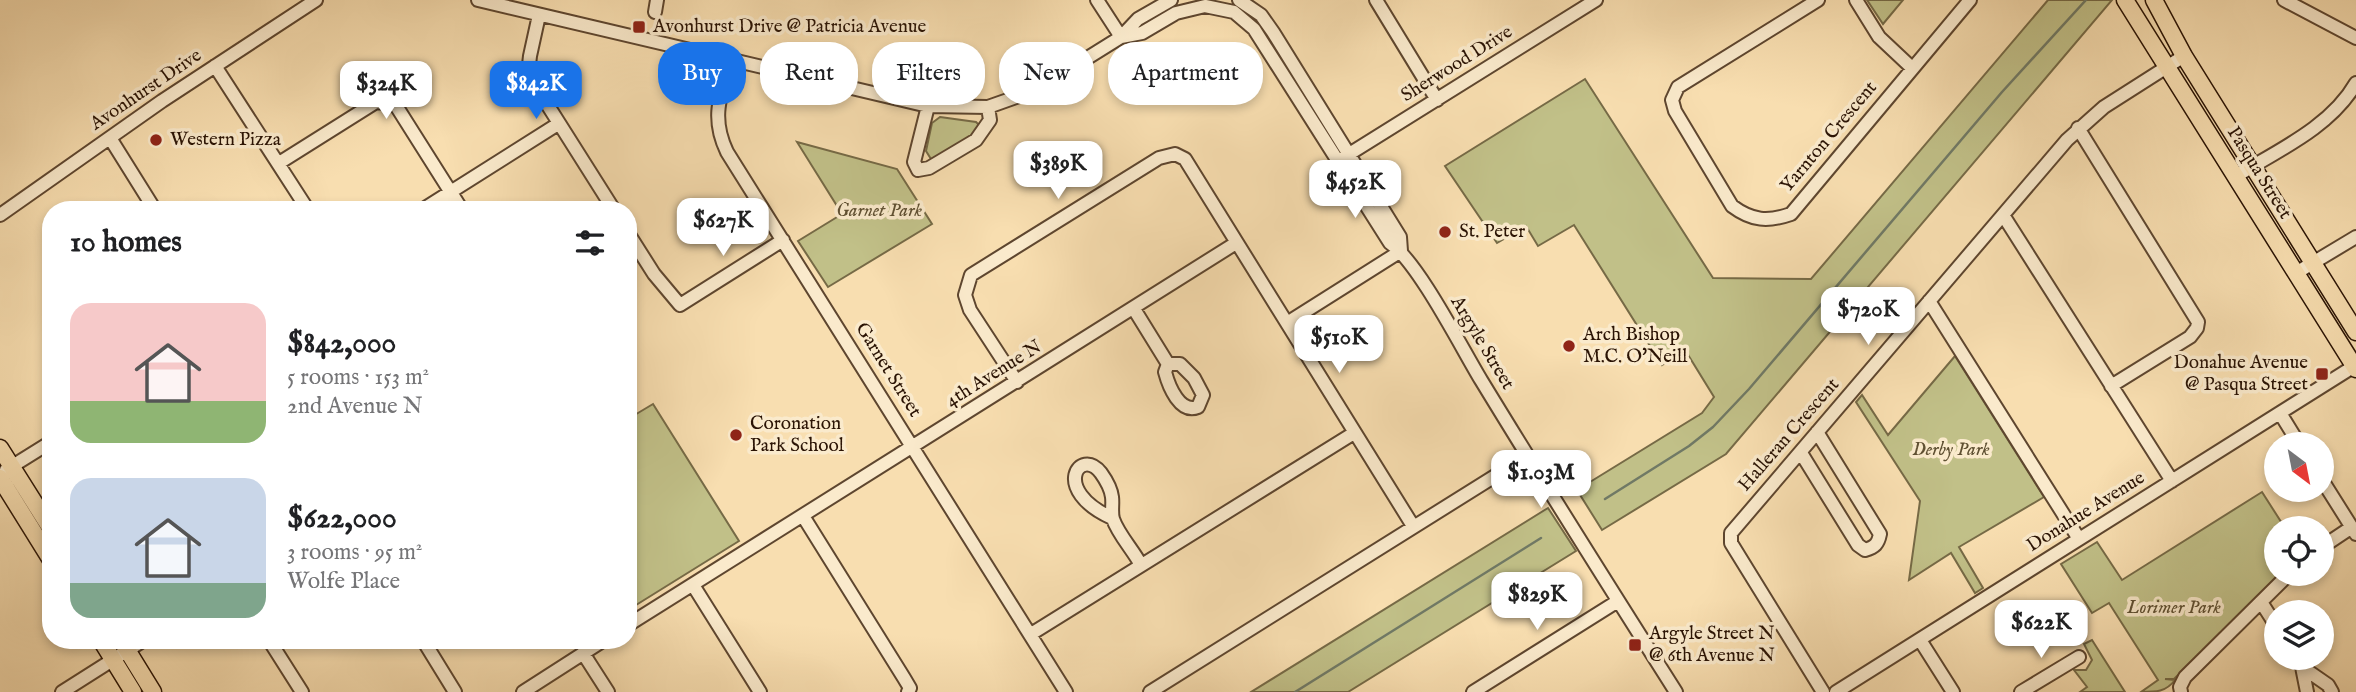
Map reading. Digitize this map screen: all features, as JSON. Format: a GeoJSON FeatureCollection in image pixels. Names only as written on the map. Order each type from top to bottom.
{"type":"FeatureCollection","features":[{"type":"Feature","properties":{"kind":"main road","name":"Pasqua Street"},"geometry":{"type":"LineString","coordinates":[[2126,0],[2356,367]]}},
{"type":"Feature","properties":{"kind":"main road","name":"Pasqua Street"},"geometry":{"type":"LineString","coordinates":[[2154,0],[2184,56],[2251,166],[2356,331]]}},
{"type":"Feature","properties":{"kind":"main road"},"geometry":{"type":"LineString","coordinates":[[0,448],[4,473],[42,543]]}},
{"type":"Feature","properties":{"kind":"main road"},"geometry":{"type":"LineString","coordinates":[[4,473],[42,518]]}},
{"type":"Feature","properties":{"kind":"main road"},"geometry":{"type":"LineString","coordinates":[[106,649],[133,692]]}},
{"type":"Feature","properties":{"kind":"main road"},"geometry":{"type":"LineString","coordinates":[[127,649],[153,692]]}},
{"type":"Feature","properties":{"kind":"street","name":"Avonhurst Drive"},"geometry":{"type":"LineString","coordinates":[[0,215],[215,66],[316,0]]}},
{"type":"Feature","properties":{"kind":"street"},"geometry":{"type":"LineString","coordinates":[[478,0],[658,42]]}},
{"type":"Feature","properties":{"kind":"street"},"geometry":{"type":"LineString","coordinates":[[1097,0],[1121,37]]}},
{"type":"Feature","properties":{"kind":"street"},"geometry":{"type":"LineString","coordinates":[[746,63],[928,106],[988,107],[1036,90],[1121,37],[1138,19],[1171,0]]}},
{"type":"Feature","properties":{"kind":"street","name":"Argyle Street"},"geometry":{"type":"LineString","coordinates":[[1239,0],[1261,15],[1400,237],[1401,251]]}},
{"type":"Feature","properties":{"kind":"street"},"geometry":{"type":"LineString","coordinates":[[1376,0],[1437,100]]}},
{"type":"Feature","properties":{"kind":"street","name":"Sherwood Drive"},"geometry":{"type":"LineString","coordinates":[[1338,161],[1596,0]]}},
{"type":"Feature","properties":{"kind":"street","name":"Yarnton Crescent"},"geometry":{"type":"LineString","coordinates":[[1818,0],[1678,87],[1672,100],[1675,111],[1732,206],[1744,215],[1761,221],[1791,214],[1970,0]]}},
{"type":"Feature","properties":{"kind":"street"},"geometry":{"type":"LineString","coordinates":[[1856,0],[1879,37],[1912,68]]}},
{"type":"Feature","properties":{"kind":"street"},"geometry":{"type":"LineString","coordinates":[[2284,0],[2356,38]]}},
{"type":"Feature","properties":{"kind":"street","name":"Argyle Street"},"geometry":{"type":"LineString","coordinates":[[1121,37],[1142,33],[1176,13],[1205,6],[1234,12],[1254,29],[1390,243],[1401,251],[1676,692]]}},
{"type":"Feature","properties":{"kind":"street"},"geometry":{"type":"LineString","coordinates":[[539,15],[528,74],[608,201]]}},
{"type":"Feature","properties":{"kind":"street","name":"Halleran Crescent"},"geometry":{"type":"LineString","coordinates":[[1823,692],[1731,543],[1731,533],[2078,128],[2104,107],[2184,56]]}},
{"type":"Feature","properties":{"kind":"street"},"geometry":{"type":"LineString","coordinates":[[215,66],[302,201]]}},
{"type":"Feature","properties":{"kind":"street"},"geometry":{"type":"LineString","coordinates":[[2236,176],[2321,123],[2349,95],[2356,83]]}},
{"type":"Feature","properties":{"kind":"street"},"geometry":{"type":"LineString","coordinates":[[279,163],[376,102],[395,104],[456,201]]}},
{"type":"Feature","properties":{"kind":"street","name":"Garnet Street"},"geometry":{"type":"LineString","coordinates":[[720,105],[717,116],[720,137],[1066,692]]}},
{"type":"Feature","properties":{"kind":"street"},"geometry":{"type":"LineString","coordinates":[[928,106],[914,162],[918,170],[929,168],[976,140],[990,120],[988,107]]}},
{"type":"Feature","properties":{"kind":"street"},"geometry":{"type":"LineString","coordinates":[[436,201],[558,124]]}},
{"type":"Feature","properties":{"kind":"street"},"geometry":{"type":"LineString","coordinates":[[2078,128],[2198,322],[2190,337],[2111,386]]}},
{"type":"Feature","properties":{"kind":"street"},"geometry":{"type":"LineString","coordinates":[[110,138],[149,201]]}},
{"type":"Feature","properties":{"kind":"street"},"geometry":{"type":"LineString","coordinates":[[1017,382],[970,310],[965,295],[971,275],[1159,158],[1174,154],[1185,159],[1413,526]]}},
{"type":"Feature","properties":{"kind":"street"},"geometry":{"type":"LineString","coordinates":[[2003,215],[2172,481]]}},
{"type":"Feature","properties":{"kind":"street"},"geometry":{"type":"LineString","coordinates":[[2296,273],[2356,237]]}},
{"type":"Feature","properties":{"kind":"street"},"geometry":{"type":"LineString","coordinates":[[637,247],[654,274],[680,304],[783,240]]}},
{"type":"Feature","properties":{"kind":"street","name":"4th Avenue N"},"geometry":{"type":"LineString","coordinates":[[637,619],[1236,243]]}},
{"type":"Feature","properties":{"kind":"street"},"geometry":{"type":"LineString","coordinates":[[1287,323],[1401,251]]}},
{"type":"Feature","properties":{"kind":"street"},"geometry":{"type":"LineString","coordinates":[[1929,301],[2079,539]]}},
{"type":"Feature","properties":{"kind":"street"},"geometry":{"type":"LineString","coordinates":[[1134,309],[1168,364]]}},
{"type":"Feature","properties":{"kind":"street","name":"Donahue Avenue"},"geometry":{"type":"LineString","coordinates":[[1836,692],[2356,367]]}},
{"type":"Feature","properties":{"kind":"street"},"geometry":{"type":"LineString","coordinates":[[2280,413],[2292,432]]}},
{"type":"Feature","properties":{"kind":"street"},"geometry":{"type":"LineString","coordinates":[[1801,453],[1858,545],[1865,550],[1874,547],[1880,534],[1817,432]]}},
{"type":"Feature","properties":{"kind":"street"},"geometry":{"type":"LineString","coordinates":[[1031,634],[1354,433]]}},
{"type":"Feature","properties":{"kind":"street"},"geometry":{"type":"LineString","coordinates":[[4,473],[42,448]]}},
{"type":"Feature","properties":{"kind":"street"},"geometry":{"type":"LineString","coordinates":[[1150,692],[1527,456]]}},
{"type":"Feature","properties":{"kind":"street"},"geometry":{"type":"LineString","coordinates":[[2334,500],[2354,531],[2334,541]]}},
{"type":"Feature","properties":{"kind":"street"},"geometry":{"type":"LineString","coordinates":[[803,516],[910,688],[908,692]]}},
{"type":"Feature","properties":{"kind":"street"},"geometry":{"type":"LineString","coordinates":[[1112,518],[1142,565]]}},
{"type":"Feature","properties":{"kind":"street"},"geometry":{"type":"LineString","coordinates":[[693,585],[760,692]]}},
{"type":"Feature","properties":{"kind":"street"},"geometry":{"type":"LineString","coordinates":[[2181,692],[2180,687],[2185,677],[2277,586]]}},
{"type":"Feature","properties":{"kind":"street"},"geometry":{"type":"LineString","coordinates":[[1473,692],[1618,601]]}},
{"type":"Feature","properties":{"kind":"street"},"geometry":{"type":"LineString","coordinates":[[2261,602],[2264,607]]}},
{"type":"Feature","properties":{"kind":"street"},"geometry":{"type":"LineString","coordinates":[[1920,640],[1953,692]]}},
{"type":"Feature","properties":{"kind":"street"},"geometry":{"type":"LineString","coordinates":[[62,692],[113,660],[122,649]]}},
{"type":"Feature","properties":{"kind":"street"},"geometry":{"type":"LineString","coordinates":[[275,649],[302,692]]}},
{"type":"Feature","properties":{"kind":"street"},"geometry":{"type":"LineString","coordinates":[[429,649],[455,692]]}},
{"type":"Feature","properties":{"kind":"street"},"geometry":{"type":"LineString","coordinates":[[523,692],[589,649]]}},
{"type":"Feature","properties":{"kind":"street"},"geometry":{"type":"LineString","coordinates":[[583,653],[607,692]]}},
{"type":"Feature","properties":{"kind":"street"},"geometry":{"type":"LineString","coordinates":[[2021,692],[2079,657]]}},
{"type":"Feature","properties":{"kind":"street"},"geometry":{"type":"LineString","coordinates":[[2301,670],[2306,692]]}},
{"type":"Feature","properties":{"kind":"street"},"geometry":{"type":"LineString","coordinates":[[2309,670],[2332,692]]}},
{"type":"Feature","properties":{"kind":"green space"},"geometry":{"type":"Polygon","coordinates":[[[1867,0],[1903,0],[1883,24],[1867,0]]]}},
{"type":"Feature","properties":{"kind":"green space"},"geometry":{"type":"Polygon","coordinates":[[[2048,0],[2112,0],[1726,454],[1602,530],[1577,490],[1702,413],[1714,397],[1685,350],[1662,365],[1574,225],[1538,246],[1526,226],[1497,243],[1445,166],[1585,79],[1713,278],[1811,279],[2048,0]]]}},
{"type":"Feature","properties":{"kind":"green space"},"geometry":{"type":"Polygon","coordinates":[[[940,117],[976,122],[979,131],[936,159],[931,159],[926,151],[932,123],[940,117]]]}},
{"type":"Feature","properties":{"kind":"green space","name":"Garnet Park"},"geometry":{"type":"Polygon","coordinates":[[[797,142],[897,169],[932,224],[828,287],[798,241],[842,214],[797,142]]]}},
{"type":"Feature","properties":{"kind":"green space","name":"Derby Park"},"geometry":{"type":"Polygon","coordinates":[[[1955,356],[2044,497],[1959,547],[1983,588],[1975,593],[1951,553],[1909,580],[1920,501],[1856,402],[1862,395],[1888,435],[1955,356]]]}},
{"type":"Feature","properties":{"kind":"green space"},"geometry":{"type":"Polygon","coordinates":[[[653,404],[739,541],[637,604],[637,414],[653,404]]]}},
{"type":"Feature","properties":{"kind":"green space","name":"Lorimer Park"},"geometry":{"type":"Polygon","coordinates":[[[2262,492],[2264,502],[2268,502],[2277,516],[2264,516],[2264,586],[2269,586],[2174,679],[2165,679],[2175,680],[2168,687],[2141,692],[2158,680],[2109,603],[2092,613],[2061,564],[2097,542],[2122,580],[2262,492]]]}},
{"type":"Feature","properties":{"kind":"green space"},"geometry":{"type":"Polygon","coordinates":[[[1548,508],[1576,551],[1348,692],[1251,692],[1548,508]]]}},
{"type":"Feature","properties":{"kind":"green space"},"geometry":{"type":"Polygon","coordinates":[[[2092,640],[2125,692],[2080,692],[2087,687],[2074,670],[2086,670],[2092,660],[2084,644],[2092,640]]]}},
{"type":"Feature","properties":{"kind":"waterway"},"geometry":{"type":"LineString","coordinates":[[1605,499],[1689,446],[1713,427],[1749,389],[2002,92],[2086,0]]}},
{"type":"Feature","properties":{"kind":"waterway"},"geometry":{"type":"LineString","coordinates":[[1295,692],[1541,538]]}},
{"type":"Feature","properties":{"kind":"place","name":"Avonhurst Drive @ Patricia Avenue"},"geometry":{"type":"Point","coordinates":[639,27]}},
{"type":"Feature","properties":{"kind":"place","name":"Western Pizza"},"geometry":{"type":"Point","coordinates":[156,140]}},
{"type":"Feature","properties":{"kind":"place","name":"St. Peter"},"geometry":{"type":"Point","coordinates":[1445,232]}},
{"type":"Feature","properties":{"kind":"place","name":"Arch Bishop M.C. O'Neill"},"geometry":{"type":"Point","coordinates":[1569,346]}},
{"type":"Feature","properties":{"kind":"place","name":"Donahue Avenue @ Pasqua Street"},"geometry":{"type":"Point","coordinates":[2322,374]}},
{"type":"Feature","properties":{"kind":"place","name":"Coronation Park School"},"geometry":{"type":"Point","coordinates":[736,435]}},
{"type":"Feature","properties":{"kind":"place","name":"Argyle Street N @ 6th Avenue N"},"geometry":{"type":"Point","coordinates":[1635,645]}}]}
